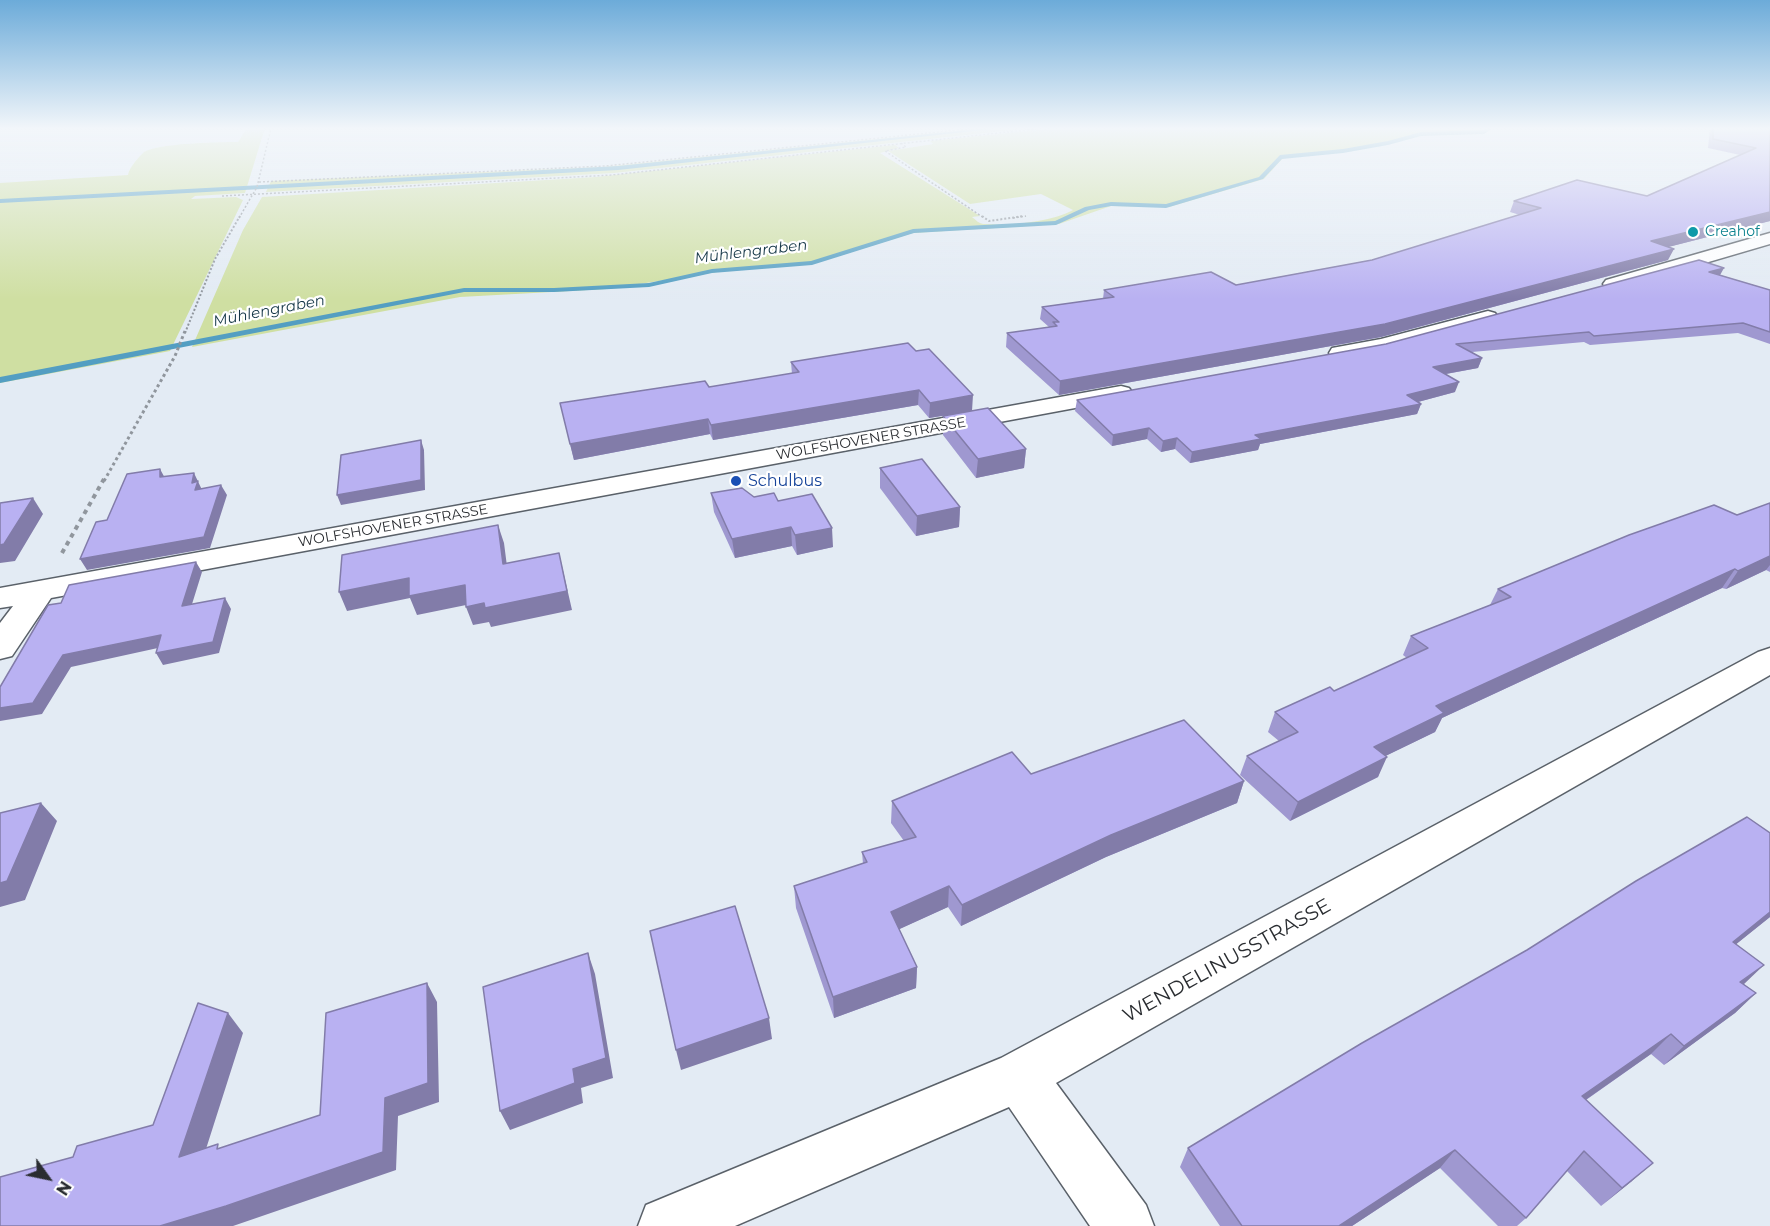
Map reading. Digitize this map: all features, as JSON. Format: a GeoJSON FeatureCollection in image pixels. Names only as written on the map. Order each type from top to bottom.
{"type":"FeatureCollection","features":[{"type":"Feature","properties":{"kind":"street"},"geometry":{"type":"LineString","coordinates":[[1589,290],[1770,238]]}},
{"type":"Feature","properties":{"kind":"street"},"geometry":{"type":"LineString","coordinates":[[1311,358],[1382,345],[1508,312]]}},
{"type":"Feature","properties":{"kind":"street","name":"WOLFSHOVENER STRASSE"},"geometry":{"type":"LineString","coordinates":[[0,598],[1146,388]]}},
{"type":"Feature","properties":{"kind":"street"},"geometry":{"type":"LineString","coordinates":[[0,648],[41,590]]}},
{"type":"Feature","properties":{"kind":"street","name":"WENDELINUSSTRASSE"},"geometry":{"type":"LineString","coordinates":[[667,1226],[1019,1076],[1770,660]]}},
{"type":"Feature","properties":{"kind":"street"},"geometry":{"type":"LineString","coordinates":[[1019,1076],[1125,1226]]}},
{"type":"Feature","properties":{"kind":"path"},"geometry":{"type":"LineString","coordinates":[[41,590],[175,356],[215,259],[258,185]]}},
{"type":"Feature","properties":{"kind":"path"},"geometry":{"type":"LineString","coordinates":[[222,196],[429,185]]}},
{"type":"Feature","properties":{"kind":"path"},"geometry":{"type":"LineString","coordinates":[[937,185],[989,220],[1026,216]]}},
{"type":"Feature","properties":{"kind":"green space"},"geometry":{"type":"Polygon","coordinates":[[[0,185],[247,185],[245,193],[195,196],[191,199],[236,197],[243,200],[170,351],[0,383],[0,185]]]}},
{"type":"Feature","properties":{"kind":"green space"},"geometry":{"type":"Polygon","coordinates":[[[269,185],[390,185],[266,192],[269,185]]]}},
{"type":"Feature","properties":{"kind":"green space"},"geometry":{"type":"Polygon","coordinates":[[[459,185],[931,185],[980,216],[972,217],[982,224],[1018,224],[1054,218],[1073,210],[1041,194],[970,204],[941,185],[1243,185],[1169,207],[1111,206],[1059,224],[913,233],[812,264],[730,270],[607,289],[460,297],[192,347],[243,230],[262,197],[459,185]]]}},
{"type":"Feature","properties":{"kind":"building"},"geometry":{"type":"Polygon","coordinates":[[[1561,185],[1600,185],[1647,196],[1671,185],[1770,185],[1770,212],[1651,241],[1674,249],[1385,324],[1060,381],[1007,333],[1057,326],[1053,322],[1059,322],[1042,307],[1114,297],[1104,290],[1211,272],[1236,285],[1372,260],[1541,208],[1514,201],[1561,185]]]}},
{"type":"Feature","properties":{"kind":"building"},"geometry":{"type":"Polygon","coordinates":[[[1699,260],[1724,268],[1709,272],[1770,290],[1770,332],[1743,323],[1594,336],[1589,332],[1456,344],[1482,358],[1433,367],[1459,382],[1407,395],[1421,404],[1255,435],[1261,439],[1192,452],[1177,438],[1163,441],[1149,428],[1113,435],[1077,400],[1386,344],[1699,260]]]}},
{"type":"Feature","properties":{"kind":"building"},"geometry":{"type":"Polygon","coordinates":[[[908,343],[916,351],[929,349],[973,395],[930,403],[919,390],[711,425],[708,419],[570,444],[560,403],[705,381],[709,387],[799,372],[791,362],[908,343]]]}},
{"type":"Feature","properties":{"kind":"building"},"geometry":{"type":"Polygon","coordinates":[[[988,408],[1026,449],[978,459],[943,416],[988,408]]]}},
{"type":"Feature","properties":{"kind":"building"},"geometry":{"type":"Polygon","coordinates":[[[421,440],[421,480],[337,495],[341,455],[421,440]]]}},
{"type":"Feature","properties":{"kind":"building"},"geometry":{"type":"Polygon","coordinates":[[[922,459],[960,507],[917,516],[880,468],[922,459]]]}},
{"type":"Feature","properties":{"kind":"building"},"geometry":{"type":"Polygon","coordinates":[[[160,469],[160,477],[194,473],[192,483],[198,481],[195,490],[221,485],[204,537],[80,559],[96,522],[107,520],[127,474],[160,469]]]}},
{"type":"Feature","properties":{"kind":"building"},"geometry":{"type":"Polygon","coordinates":[[[742,488],[754,497],[774,493],[778,501],[812,494],[832,528],[795,535],[791,527],[732,539],[711,493],[742,488]]]}},
{"type":"Feature","properties":{"kind":"building"},"geometry":{"type":"Polygon","coordinates":[[[33,498],[4,544],[0,545],[0,503],[33,498]]]}},
{"type":"Feature","properties":{"kind":"building"},"geometry":{"type":"Polygon","coordinates":[[[1770,503],[1770,556],[1738,571],[1735,569],[1436,706],[1444,713],[1374,747],[1387,757],[1298,802],[1247,756],[1298,732],[1275,712],[1330,687],[1334,691],[1428,648],[1411,636],[1511,597],[1498,589],[1629,535],[1714,505],[1737,515],[1770,503]]]}},
{"type":"Feature","properties":{"kind":"building"},"geometry":{"type":"Polygon","coordinates":[[[498,525],[503,564],[559,553],[567,591],[485,608],[484,603],[466,607],[465,585],[409,596],[409,578],[339,592],[342,555],[498,525]]]}},
{"type":"Feature","properties":{"kind":"building"},"geometry":{"type":"Polygon","coordinates":[[[196,562],[182,606],[225,598],[213,642],[156,653],[161,635],[63,655],[33,703],[0,708],[0,687],[48,605],[61,603],[69,585],[196,562]]]}},
{"type":"Feature","properties":{"kind":"building"},"geometry":{"type":"Polygon","coordinates":[[[1184,720],[1244,781],[1111,835],[962,905],[949,886],[891,912],[917,967],[833,997],[794,886],[867,862],[862,852],[916,837],[892,801],[1012,752],[1031,774],[1184,720]]]}},
{"type":"Feature","properties":{"kind":"building"},"geometry":{"type":"Polygon","coordinates":[[[41,803],[7,881],[0,883],[0,813],[41,803]]]}},
{"type":"Feature","properties":{"kind":"building"},"geometry":{"type":"Polygon","coordinates":[[[1747,817],[1770,833],[1770,912],[1733,942],[1764,965],[1740,982],[1756,993],[1684,1046],[1671,1034],[1582,1096],[1653,1163],[1622,1188],[1584,1151],[1526,1218],[1455,1150],[1339,1226],[1242,1226],[1188,1148],[1362,1043],[1527,950],[1636,881],[1747,817]]]}},
{"type":"Feature","properties":{"kind":"building"},"geometry":{"type":"Polygon","coordinates":[[[735,906],[769,1018],[676,1050],[650,931],[735,906]]]}},
{"type":"Feature","properties":{"kind":"building"},"geometry":{"type":"Polygon","coordinates":[[[588,953],[606,1058],[573,1069],[575,1083],[500,1111],[483,987],[588,953]]]}},
{"type":"Feature","properties":{"kind":"building"},"geometry":{"type":"Polygon","coordinates":[[[427,983],[428,1083],[385,1098],[383,1152],[226,1206],[160,1226],[0,1226],[0,1177],[73,1157],[77,1146],[153,1125],[198,1003],[228,1013],[179,1157],[218,1144],[217,1149],[320,1115],[326,1013],[427,983]]]}},
{"type":"Feature","properties":{"kind":"waterway"},"geometry":{"type":"LineString","coordinates":[[0,201],[296,185]]}},
{"type":"Feature","properties":{"kind":"waterway","name":"Mühlengraben"},"geometry":{"type":"LineString","coordinates":[[0,380],[464,290],[554,290],[649,285],[712,271],[812,263],[913,231],[1056,223],[1087,208],[1111,204],[1166,206],[1237,185]]}},
{"type":"Feature","properties":{"kind":"place","name":"Creahof"},"geometry":{"type":"Point","coordinates":[1693,232]}},
{"type":"Feature","properties":{"kind":"place","name":"Schulbus"},"geometry":{"type":"Point","coordinates":[736,481]}}]}
